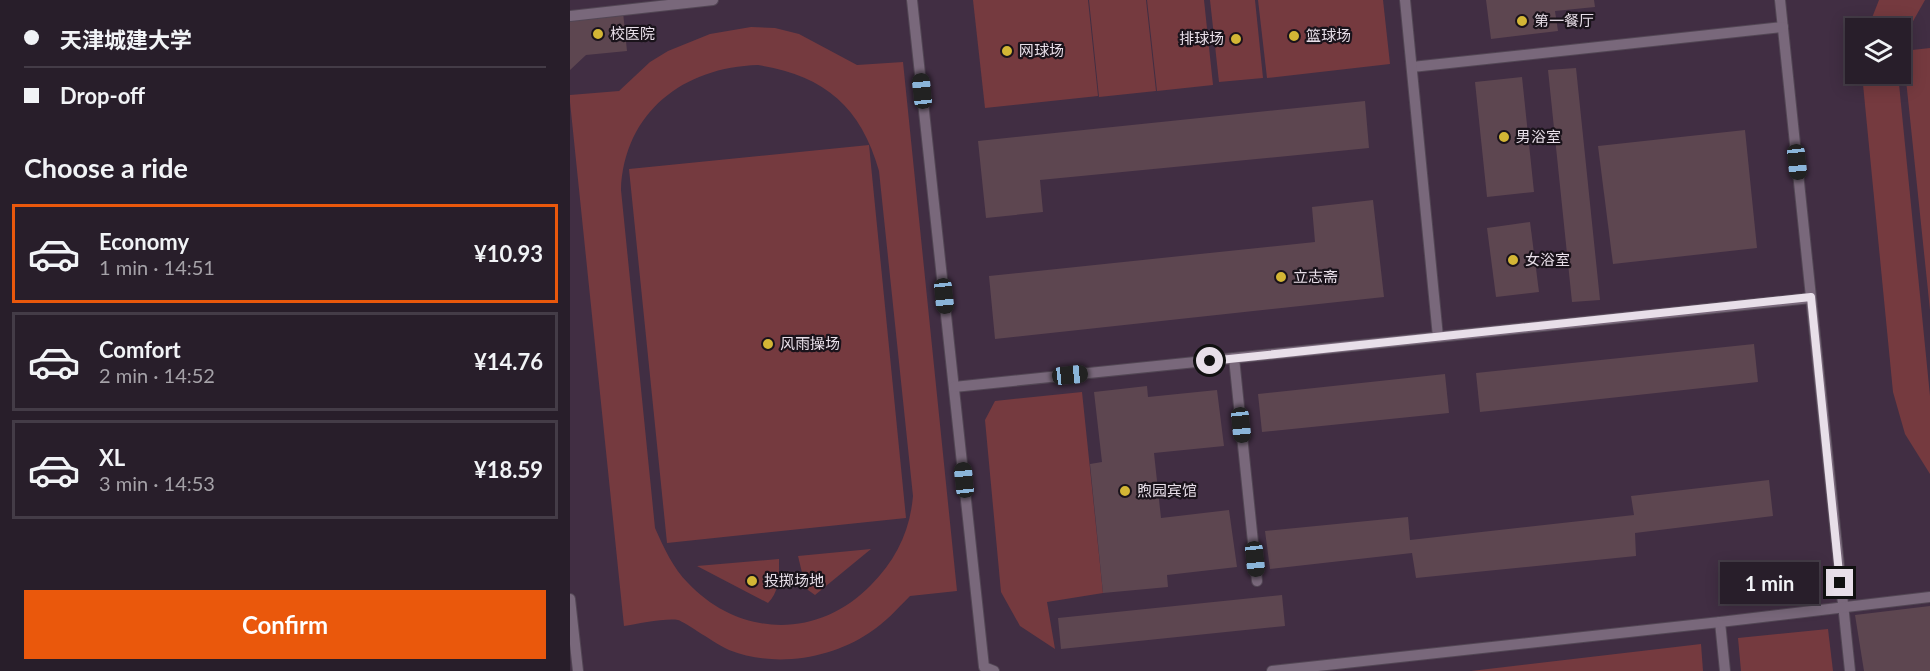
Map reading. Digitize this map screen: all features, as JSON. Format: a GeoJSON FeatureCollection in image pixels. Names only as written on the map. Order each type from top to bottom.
{"type":"FeatureCollection","features":[{"type":"Feature","properties":{"kind":"lane"},"geometry":{"type":"LineString","coordinates":[[570,16],[712,0]]}},
{"type":"Feature","properties":{"kind":"lane"},"geometry":{"type":"LineString","coordinates":[[912,0],[984,667],[994,671]]}},
{"type":"Feature","properties":{"kind":"lane"},"geometry":{"type":"LineString","coordinates":[[1405,0],[1438,337]]}},
{"type":"Feature","properties":{"kind":"lane"},"geometry":{"type":"LineString","coordinates":[[1780,0],[1850,671]]}},
{"type":"Feature","properties":{"kind":"lane"},"geometry":{"type":"LineString","coordinates":[[1412,68],[1783,27]]}},
{"type":"Feature","properties":{"kind":"lane"},"geometry":{"type":"LineString","coordinates":[[954,387],[1811,297]]}},
{"type":"Feature","properties":{"kind":"lane"},"geometry":{"type":"LineString","coordinates":[[1234,358],[1257,581]]}},
{"type":"Feature","properties":{"kind":"lane"},"geometry":{"type":"LineString","coordinates":[[1272,671],[1930,597]]}},
{"type":"Feature","properties":{"kind":"lane"},"geometry":{"type":"LineString","coordinates":[[570,599],[578,671]]}},
{"type":"Feature","properties":{"kind":"lane"},"geometry":{"type":"LineString","coordinates":[[1720,622],[1725,671]]}},
{"type":"Feature","properties":{"kind":"shaded area"},"geometry":{"type":"Polygon","coordinates":[[[570,0],[1930,0],[1930,671],[570,671],[570,0]]]}},
{"type":"Feature","properties":{"kind":"shaded area"},"geometry":{"type":"Polygon","coordinates":[[[973,0],[1088,0],[1098,96],[985,108],[973,0]]]}},
{"type":"Feature","properties":{"kind":"shaded area","name":"网球场"},"geometry":{"type":"Polygon","coordinates":[[[1089,0],[1146,0],[1156,91],[1099,97],[1089,0]]]}},
{"type":"Feature","properties":{"kind":"shaded area"},"geometry":{"type":"Polygon","coordinates":[[[1147,0],[1204,0],[1213,85],[1157,91],[1147,0]]]}},
{"type":"Feature","properties":{"kind":"shaded area","name":"排球场"},"geometry":{"type":"Polygon","coordinates":[[[1210,0],[1255,0],[1263,78],[1219,82],[1210,0]]]}},
{"type":"Feature","properties":{"kind":"shaded area"},"geometry":{"type":"Polygon","coordinates":[[[1258,0],[1383,0],[1390,64],[1267,78],[1258,0]]]}},
{"type":"Feature","properties":{"kind":"shaded area"},"geometry":{"type":"Polygon","coordinates":[[[1879,0],[1925,0],[1911,25],[1911,18],[1872,18],[1879,0]]]}},
{"type":"Feature","properties":{"kind":"shaded area"},"geometry":{"type":"Polygon","coordinates":[[[751,27],[775,28],[799,34],[857,65],[903,62],[957,591],[910,596],[891,616],[854,642],[819,655],[801,658],[764,659],[746,656],[729,650],[678,620],[659,620],[624,626],[570,95],[619,91],[650,62],[668,51],[710,34],[751,27]],[[758,65],[706,74],[683,85],[663,99],[646,117],[633,138],[625,162],[621,190],[655,528],[678,571],[709,601],[731,614],[755,622],[780,625],[804,623],[828,615],[850,603],[871,585],[888,565],[900,544],[909,521],[913,496],[879,171],[862,128],[836,97],[802,77],[758,65]]]}},
{"type":"Feature","properties":{"kind":"shaded area"},"geometry":{"type":"Polygon","coordinates":[[[1930,48],[1930,310],[1906,84],[1911,84],[1911,50],[1930,48]]]}},
{"type":"Feature","properties":{"kind":"shaded area"},"geometry":{"type":"Polygon","coordinates":[[[1863,84],[1899,84],[1930,396],[1930,474],[1905,434],[1893,392],[1863,84]]]}},
{"type":"Feature","properties":{"kind":"shaded area","name":"风雨操场"},"geometry":{"type":"Polygon","coordinates":[[[869,145],[906,518],[667,543],[629,169],[869,145]]]}},
{"type":"Feature","properties":{"kind":"shaded area"},"geometry":{"type":"Polygon","coordinates":[[[1082,392],[1103,593],[1047,602],[1055,649],[1020,626],[1001,592],[985,420],[995,401],[1082,392]]]}},
{"type":"Feature","properties":{"kind":"shaded area","name":"投掷场地"},"geometry":{"type":"Polygon","coordinates":[[[871,549],[815,595],[808,590],[798,556],[871,549]]]}},
{"type":"Feature","properties":{"kind":"shaded area","name":"投掷场地"},"geometry":{"type":"Polygon","coordinates":[[[779,559],[777,588],[768,603],[697,566],[779,559]]]}},
{"type":"Feature","properties":{"kind":"shaded area"},"geometry":{"type":"Polygon","coordinates":[[[1828,629],[1833,671],[1741,671],[1738,638],[1828,629]]]}},
{"type":"Feature","properties":{"kind":"shaded area"},"geometry":{"type":"Polygon","coordinates":[[[1701,644],[1703,671],[1471,671],[1701,644]]]}},
{"type":"Feature","properties":{"kind":"building","name":"第一餐厅"},"geometry":{"type":"Polygon","coordinates":[[[1486,0],[1594,0],[1595,7],[1555,11],[1558,31],[1491,39],[1486,0]]]}},
{"type":"Feature","properties":{"kind":"building","name":"校医院"},"geometry":{"type":"Polygon","coordinates":[[[623,12],[627,51],[586,55],[570,70],[570,18],[623,12]]]}},
{"type":"Feature","properties":{"kind":"building"},"geometry":{"type":"Polygon","coordinates":[[[1576,68],[1600,300],[1572,302],[1548,70],[1576,68]]]}},
{"type":"Feature","properties":{"kind":"building","name":"男浴室"},"geometry":{"type":"Polygon","coordinates":[[[1522,77],[1534,192],[1487,197],[1475,82],[1522,77]]]}},
{"type":"Feature","properties":{"kind":"building"},"geometry":{"type":"Polygon","coordinates":[[[1365,101],[1369,148],[1040,180],[1043,212],[986,218],[978,141],[1365,101]]]}},
{"type":"Feature","properties":{"kind":"building"},"geometry":{"type":"Polygon","coordinates":[[[1745,130],[1757,248],[1613,264],[1598,146],[1745,130]]]}},
{"type":"Feature","properties":{"kind":"building"},"geometry":{"type":"Polygon","coordinates":[[[1373,200],[1384,297],[995,339],[989,276],[1315,242],[1312,207],[1373,200]]]}},
{"type":"Feature","properties":{"kind":"building","name":"女浴室"},"geometry":{"type":"Polygon","coordinates":[[[1530,222],[1539,292],[1496,297],[1487,228],[1530,222]]]}},
{"type":"Feature","properties":{"kind":"building"},"geometry":{"type":"Polygon","coordinates":[[[1754,344],[1758,382],[1480,412],[1476,373],[1754,344]]]}},
{"type":"Feature","properties":{"kind":"building"},"geometry":{"type":"Polygon","coordinates":[[[1445,374],[1449,413],[1262,432],[1258,394],[1445,374]]]}},
{"type":"Feature","properties":{"kind":"building","name":"煦园宾馆"},"geometry":{"type":"Polygon","coordinates":[[[1147,386],[1148,397],[1217,390],[1224,446],[1154,453],[1161,518],[1229,510],[1237,567],[1167,575],[1168,587],[1103,593],[1090,464],[1102,462],[1094,392],[1147,386]]]}},
{"type":"Feature","properties":{"kind":"building"},"geometry":{"type":"Polygon","coordinates":[[[1769,480],[1773,516],[1635,533],[1636,556],[1416,578],[1412,553],[1270,569],[1265,531],[1408,517],[1410,540],[1634,515],[1631,496],[1769,480]]]}},
{"type":"Feature","properties":{"kind":"building"},"geometry":{"type":"Polygon","coordinates":[[[1282,595],[1285,626],[1061,649],[1058,618],[1282,595]]]}},
{"type":"Feature","properties":{"kind":"building"},"geometry":{"type":"Polygon","coordinates":[[[1930,606],[1930,671],[1864,671],[1855,615],[1930,606]]]}},
{"type":"Feature","properties":{"kind":"place","name":"第一餐厅"},"geometry":{"type":"Point","coordinates":[1522,21]}},
{"type":"Feature","properties":{"kind":"place","name":"校医院"},"geometry":{"type":"Point","coordinates":[598,34]}},
{"type":"Feature","properties":{"kind":"place","name":"篮球场"},"geometry":{"type":"Point","coordinates":[1294,36]}},
{"type":"Feature","properties":{"kind":"place","name":"排球场"},"geometry":{"type":"Point","coordinates":[1236,39]}},
{"type":"Feature","properties":{"kind":"place","name":"网球场"},"geometry":{"type":"Point","coordinates":[1007,51]}},
{"type":"Feature","properties":{"kind":"place","name":"男浴室"},"geometry":{"type":"Point","coordinates":[1504,137]}},
{"type":"Feature","properties":{"kind":"place","name":"女浴室"},"geometry":{"type":"Point","coordinates":[1513,260]}},
{"type":"Feature","properties":{"kind":"place","name":"立志斋"},"geometry":{"type":"Point","coordinates":[1281,277]}},
{"type":"Feature","properties":{"kind":"place","name":"风雨操场"},"geometry":{"type":"Point","coordinates":[768,344]}},
{"type":"Feature","properties":{"kind":"place","name":"煦园宾馆"},"geometry":{"type":"Point","coordinates":[1125,491]}},
{"type":"Feature","properties":{"kind":"place","name":"投掷场地"},"geometry":{"type":"Point","coordinates":[752,581]}},
{"type":"Feature","properties":{"kind":"route"},"geometry":{"type":"LineString","coordinates":[[1210,361],[1811,297],[1840,583]]}}]}
